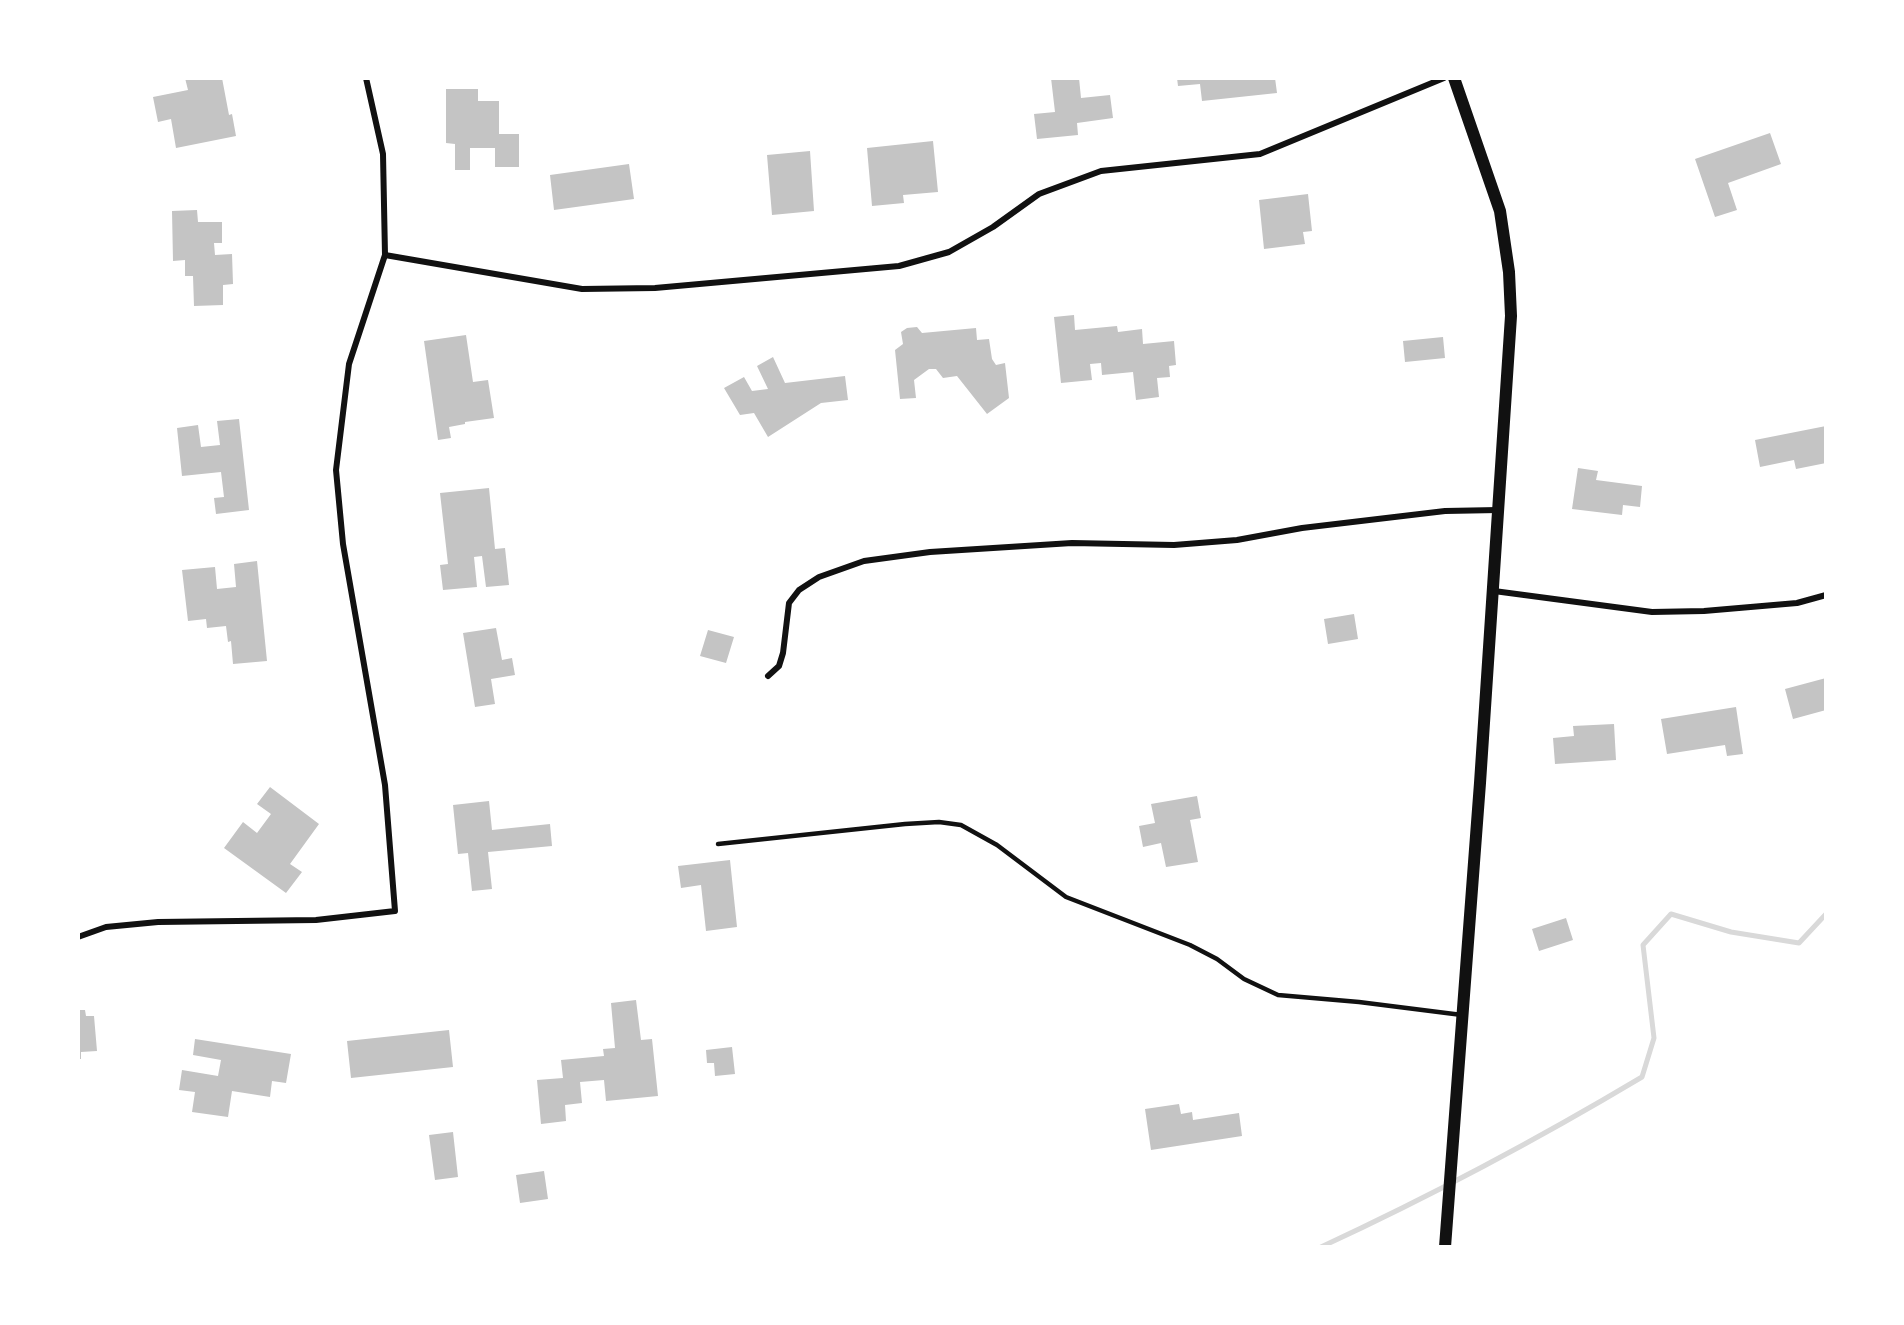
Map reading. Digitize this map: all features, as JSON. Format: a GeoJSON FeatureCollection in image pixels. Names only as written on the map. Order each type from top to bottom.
{"type":"FeatureCollection","features":[{"type":"Feature","properties":{"kind":"main road"},"geometry":{"type":"LineString","coordinates":[[1445,1247],[1510,347],[1509,272],[1500,211],[1454,78]]}},
{"type":"Feature","properties":{"kind":"street"},"geometry":{"type":"LineString","coordinates":[[78,937],[106,927],[148,923],[316,920],[395,911],[385,785],[343,544],[336,470],[349,364],[385,255],[383,154],[366,78]]}},
{"type":"Feature","properties":{"kind":"street"},"geometry":{"type":"LineString","coordinates":[[385,255],[582,290],[655,288],[899,266],[949,252],[993,226],[1039,194],[1101,171],[1260,154],[1444,78]]}},
{"type":"Feature","properties":{"kind":"street"},"geometry":{"type":"LineString","coordinates":[[768,676],[779,666],[789,603],[799,590],[819,578],[864,561],[930,552],[1071,543],[1174,545],[1226,541],[1302,528],[1445,511],[1499,510]]}},
{"type":"Feature","properties":{"kind":"street"},"geometry":{"type":"LineString","coordinates":[[1494,591],[1652,612],[1704,611],[1797,603],[1826,595]]}},
{"type":"Feature","properties":{"kind":"lane"},"geometry":{"type":"LineString","coordinates":[[718,844],[905,824],[939,822],[961,825],[997,845],[1016,862],[1066,897],[1190,945],[1217,959],[1244,978],[1278,995],[1462,1015]]}},
{"type":"Feature","properties":{"kind":"building"},"geometry":{"type":"Polygon","coordinates":[[[185,78],[222,78],[229,115],[232,114],[236,136],[176,148],[171,119],[158,122],[153,97],[188,90],[185,78]]]}},
{"type":"Feature","properties":{"kind":"building"},"geometry":{"type":"Polygon","coordinates":[[[1051,78],[1079,78],[1081,98],[1110,95],[1113,118],[1077,123],[1078,135],[1037,139],[1034,114],[1055,112],[1051,78]]]}},
{"type":"Feature","properties":{"kind":"building"},"geometry":{"type":"Polygon","coordinates":[[[1177,78],[1275,78],[1277,93],[1202,101],[1200,84],[1178,86],[1177,78]]]}},
{"type":"Feature","properties":{"kind":"building"},"geometry":{"type":"Polygon","coordinates":[[[446,89],[478,89],[478,101],[499,101],[499,134],[519,134],[519,167],[495,167],[495,148],[470,148],[470,170],[455,170],[455,144],[446,143],[446,89]]]}},
{"type":"Feature","properties":{"kind":"building"},"geometry":{"type":"Polygon","coordinates":[[[1770,133],[1781,164],[1728,183],[1737,210],[1715,217],[1695,159],[1770,133]]]}},
{"type":"Feature","properties":{"kind":"building"},"geometry":{"type":"Polygon","coordinates":[[[933,141],[938,192],[903,195],[904,203],[872,206],[867,148],[933,141]]]}},
{"type":"Feature","properties":{"kind":"building"},"geometry":{"type":"Polygon","coordinates":[[[810,151],[814,211],[772,215],[767,155],[810,151]]]}},
{"type":"Feature","properties":{"kind":"building"},"geometry":{"type":"Polygon","coordinates":[[[629,164],[634,199],[554,210],[550,175],[629,164]]]}},
{"type":"Feature","properties":{"kind":"building"},"geometry":{"type":"Polygon","coordinates":[[[1308,194],[1312,231],[1303,232],[1305,244],[1264,249],[1259,200],[1308,194]]]}},
{"type":"Feature","properties":{"kind":"building"},"geometry":{"type":"Polygon","coordinates":[[[197,210],[198,222],[222,222],[222,243],[214,243],[215,255],[232,254],[233,284],[223,285],[223,305],[194,306],[193,276],[185,276],[185,260],[173,261],[172,211],[197,210]]]}},
{"type":"Feature","properties":{"kind":"building"},"geometry":{"type":"Polygon","coordinates":[[[1074,315],[1075,330],[1117,326],[1118,332],[1142,329],[1143,344],[1174,341],[1176,365],[1169,366],[1170,377],[1157,378],[1159,397],[1136,400],[1133,372],[1102,375],[1101,363],[1090,364],[1092,380],[1061,383],[1054,317],[1074,315]]]}},
{"type":"Feature","properties":{"kind":"building"},"geometry":{"type":"Polygon","coordinates":[[[917,327],[922,333],[976,328],[977,340],[989,339],[992,359],[996,365],[1005,363],[1009,398],[987,414],[957,376],[943,378],[936,369],[929,369],[914,380],[916,398],[900,399],[895,350],[903,344],[901,332],[907,328],[917,327]]]}},
{"type":"Feature","properties":{"kind":"building"},"geometry":{"type":"Polygon","coordinates":[[[466,335],[473,382],[488,380],[494,418],[449,427],[451,438],[438,440],[424,341],[466,335]]]}},
{"type":"Feature","properties":{"kind":"building"},"geometry":{"type":"Polygon","coordinates":[[[1443,337],[1445,358],[1405,362],[1403,341],[1443,337]]]}},
{"type":"Feature","properties":{"kind":"building"},"geometry":{"type":"Polygon","coordinates":[[[773,357],[785,383],[845,376],[848,400],[821,403],[768,437],[754,413],[740,415],[724,388],[744,377],[752,391],[768,389],[757,366],[773,357]]]}},
{"type":"Feature","properties":{"kind":"building"},"geometry":{"type":"Polygon","coordinates":[[[239,419],[249,510],[216,514],[214,498],[224,497],[221,472],[182,476],[177,428],[198,425],[201,447],[220,445],[217,421],[239,419]]]}},
{"type":"Feature","properties":{"kind":"building"},"geometry":{"type":"Polygon","coordinates":[[[1826,426],[1826,463],[1796,469],[1794,460],[1760,467],[1755,440],[1826,426]]]}},
{"type":"Feature","properties":{"kind":"building"},"geometry":{"type":"Polygon","coordinates":[[[1578,468],[1598,471],[1596,480],[1642,486],[1640,507],[1623,505],[1622,515],[1572,509],[1578,468]]]}},
{"type":"Feature","properties":{"kind":"building"},"geometry":{"type":"Polygon","coordinates":[[[489,488],[495,549],[505,548],[509,585],[486,587],[482,556],[474,557],[477,587],[443,590],[440,565],[448,564],[440,493],[489,488]]]}},
{"type":"Feature","properties":{"kind":"building"},"geometry":{"type":"Polygon","coordinates":[[[257,561],[267,661],[233,664],[231,641],[228,642],[226,626],[207,628],[206,619],[188,621],[182,570],[215,567],[217,589],[236,587],[234,564],[257,561]]]}},
{"type":"Feature","properties":{"kind":"building"},"geometry":{"type":"Polygon","coordinates":[[[1354,614],[1358,639],[1328,644],[1324,619],[1354,614]]]}},
{"type":"Feature","properties":{"kind":"building"},"geometry":{"type":"Polygon","coordinates":[[[496,628],[502,660],[512,658],[515,675],[491,679],[495,704],[475,707],[463,633],[496,628]]]}},
{"type":"Feature","properties":{"kind":"building"},"geometry":{"type":"Polygon","coordinates":[[[708,630],[734,637],[726,663],[700,656],[708,630]]]}},
{"type":"Feature","properties":{"kind":"building"},"geometry":{"type":"Polygon","coordinates":[[[1826,678],[1826,710],[1793,719],[1785,689],[1826,678]]]}},
{"type":"Feature","properties":{"kind":"building"},"geometry":{"type":"Polygon","coordinates":[[[1736,707],[1743,754],[1727,756],[1725,745],[1667,754],[1661,719],[1736,707]]]}},
{"type":"Feature","properties":{"kind":"building"},"geometry":{"type":"Polygon","coordinates":[[[1614,724],[1616,760],[1555,764],[1553,738],[1574,736],[1573,726],[1614,724]]]}},
{"type":"Feature","properties":{"kind":"building"},"geometry":{"type":"Polygon","coordinates":[[[270,787],[319,824],[290,864],[302,872],[286,893],[224,848],[243,822],[257,833],[271,814],[257,804],[270,787]]]}},
{"type":"Feature","properties":{"kind":"building"},"geometry":{"type":"Polygon","coordinates":[[[1197,796],[1201,818],[1190,820],[1198,862],[1166,867],[1161,843],[1143,847],[1139,826],[1155,823],[1151,804],[1197,796]]]}},
{"type":"Feature","properties":{"kind":"building"},"geometry":{"type":"Polygon","coordinates":[[[489,801],[492,830],[550,824],[552,846],[488,852],[492,889],[472,891],[468,853],[458,854],[453,805],[489,801]]]}},
{"type":"Feature","properties":{"kind":"building"},"geometry":{"type":"Polygon","coordinates":[[[730,860],[737,927],[706,931],[701,885],[681,888],[678,866],[730,860]]]}},
{"type":"Feature","properties":{"kind":"building"},"geometry":{"type":"Polygon","coordinates":[[[1566,918],[1573,940],[1539,951],[1532,929],[1566,918]]]}},
{"type":"Feature","properties":{"kind":"building"},"geometry":{"type":"Polygon","coordinates":[[[636,1000],[641,1040],[652,1039],[658,1096],[606,1101],[604,1080],[580,1082],[582,1103],[565,1105],[566,1121],[541,1124],[537,1080],[563,1078],[561,1060],[604,1056],[603,1049],[615,1048],[611,1003],[636,1000]]]}},
{"type":"Feature","properties":{"kind":"building"},"geometry":{"type":"Polygon","coordinates":[[[78,1010],[85,1010],[86,1016],[94,1016],[97,1051],[81,1052],[81,1059],[78,1059],[78,1010]]]}},
{"type":"Feature","properties":{"kind":"building"},"geometry":{"type":"Polygon","coordinates":[[[449,1030],[453,1067],[351,1078],[347,1041],[449,1030]]]}},
{"type":"Feature","properties":{"kind":"building"},"geometry":{"type":"Polygon","coordinates":[[[195,1039],[291,1054],[286,1083],[272,1081],[270,1097],[232,1091],[228,1117],[192,1112],[195,1092],[179,1090],[182,1070],[218,1076],[221,1060],[193,1055],[195,1039]]]}},
{"type":"Feature","properties":{"kind":"building"},"geometry":{"type":"Polygon","coordinates":[[[732,1047],[735,1074],[715,1076],[714,1063],[707,1063],[706,1050],[732,1047]]]}},
{"type":"Feature","properties":{"kind":"building"},"geometry":{"type":"Polygon","coordinates":[[[1179,1104],[1181,1114],[1192,1112],[1193,1120],[1239,1113],[1242,1136],[1151,1150],[1145,1109],[1179,1104]]]}},
{"type":"Feature","properties":{"kind":"building"},"geometry":{"type":"Polygon","coordinates":[[[453,1132],[458,1177],[435,1180],[429,1135],[453,1132]]]}},
{"type":"Feature","properties":{"kind":"building"},"geometry":{"type":"Polygon","coordinates":[[[544,1171],[548,1199],[520,1203],[516,1175],[544,1171]]]}},
{"type":"Feature","properties":{"kind":"waterway"},"geometry":{"type":"LineString","coordinates":[[1321,1247],[1484,1166],[1642,1077],[1654,1038],[1643,945],[1671,914],[1731,932],[1799,943],[1826,914]]}}]}
